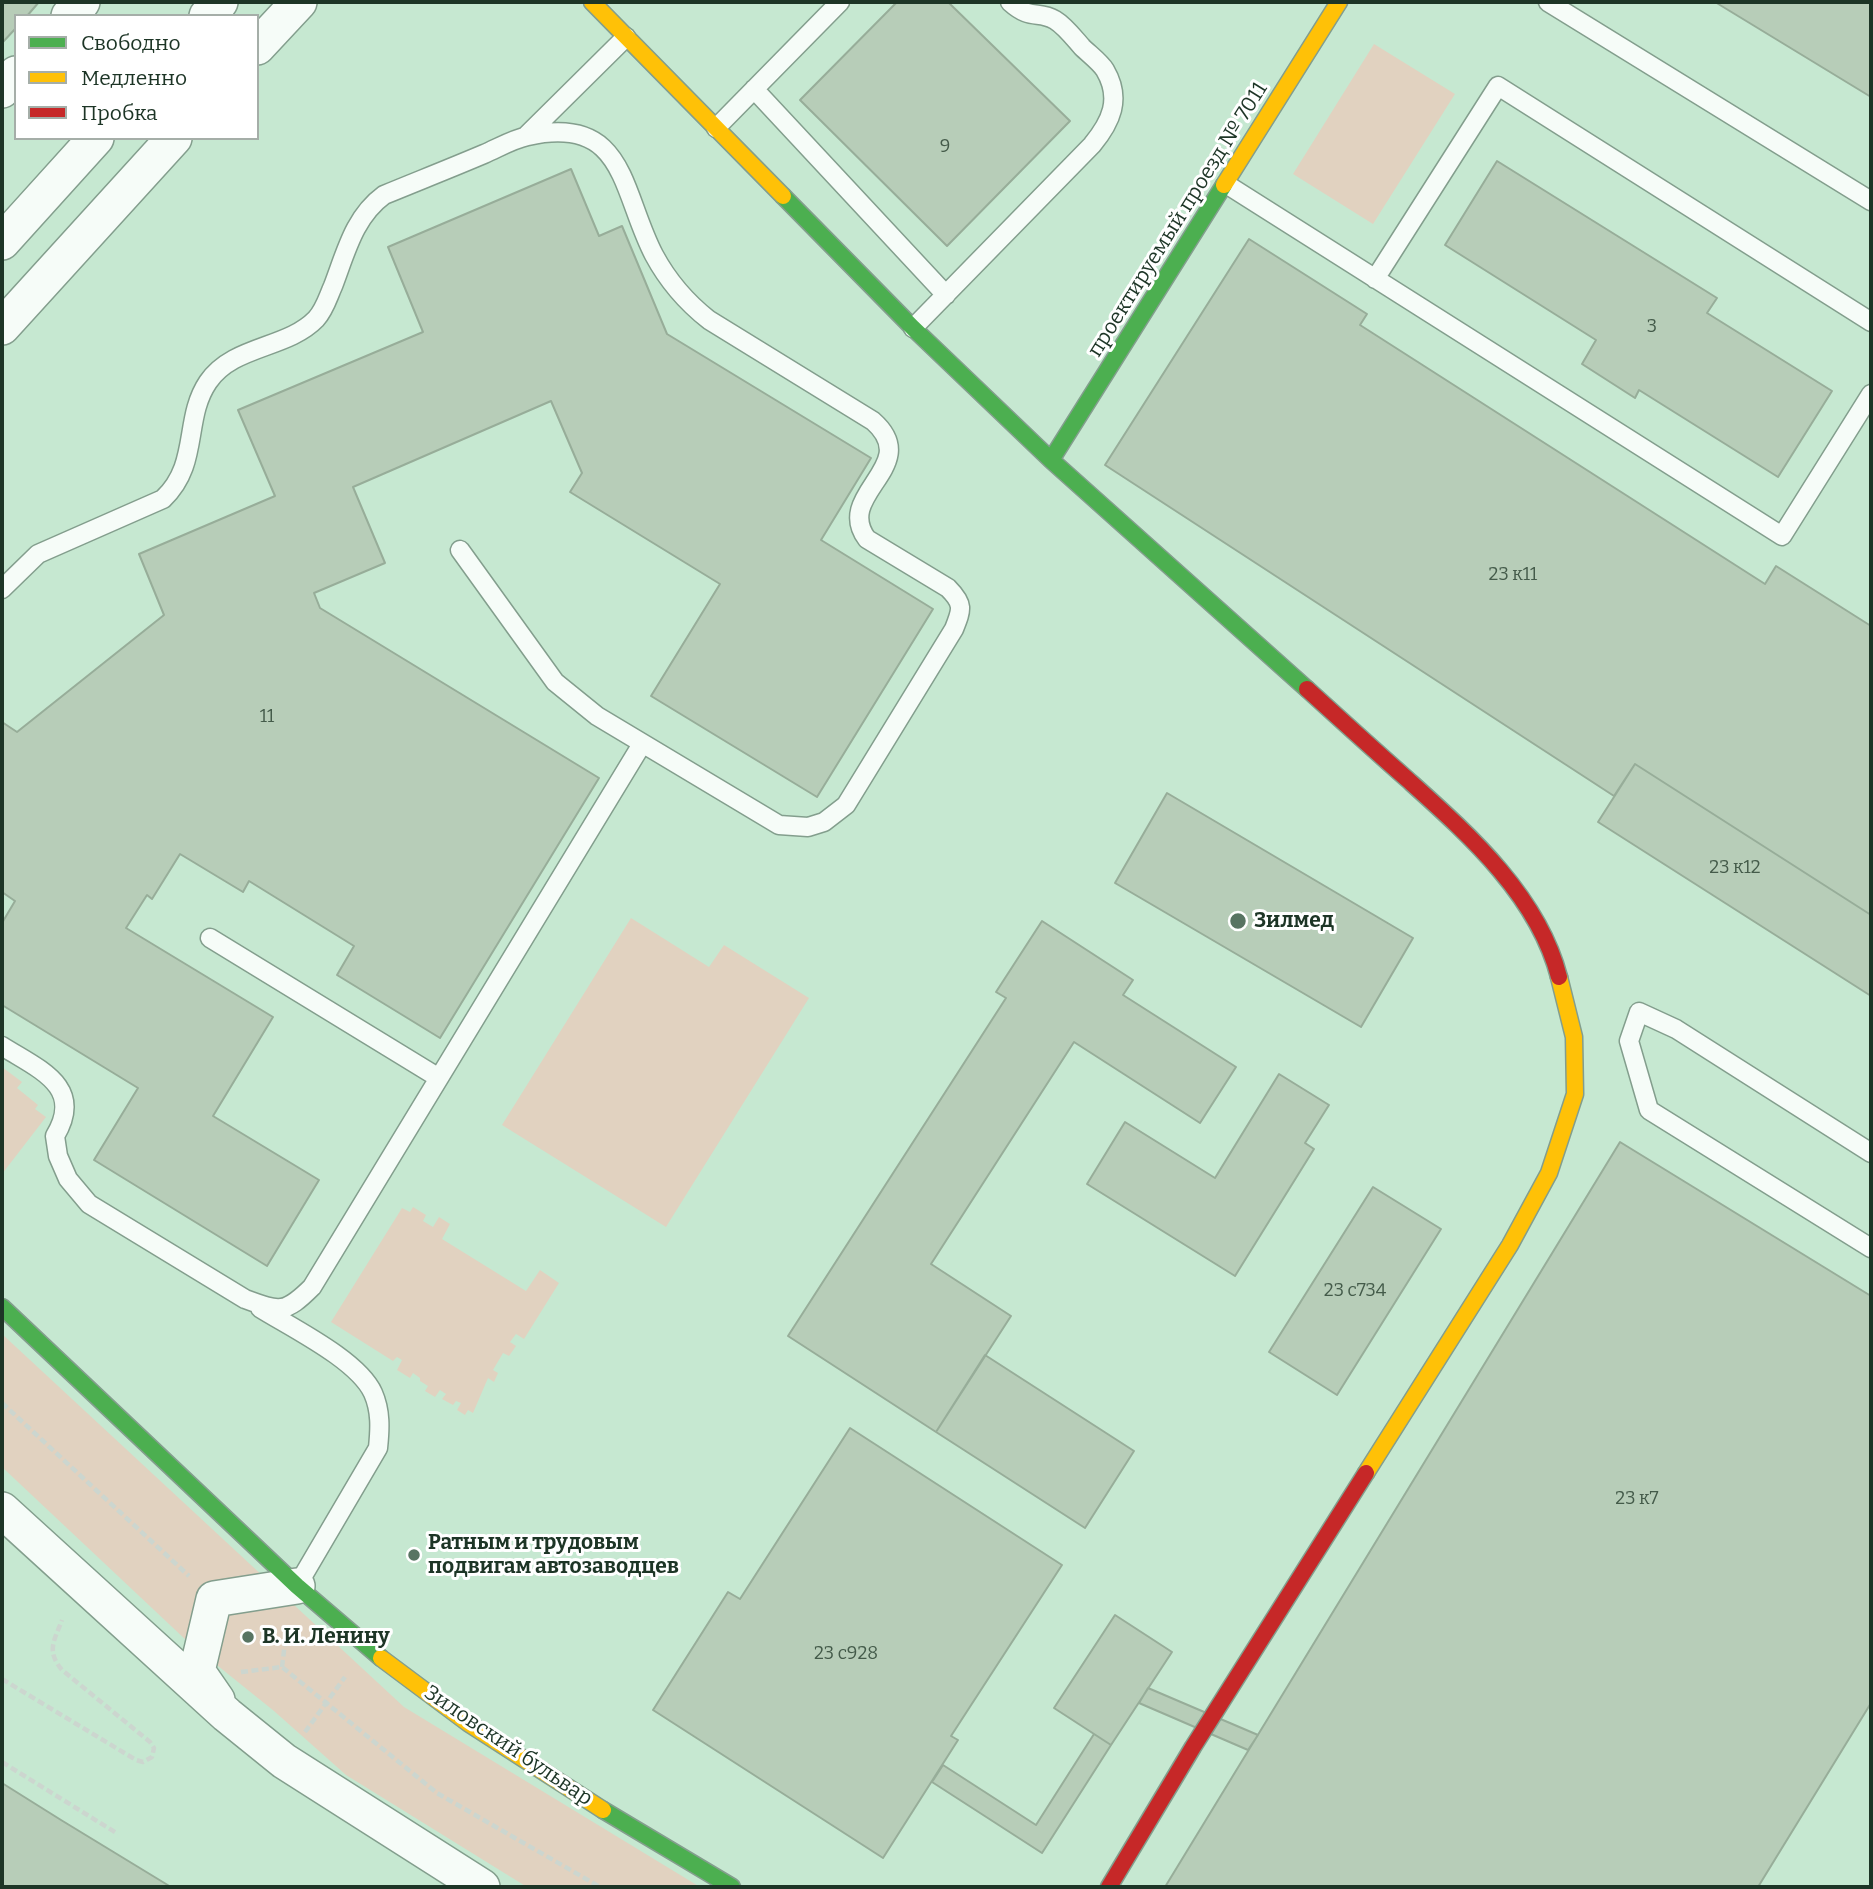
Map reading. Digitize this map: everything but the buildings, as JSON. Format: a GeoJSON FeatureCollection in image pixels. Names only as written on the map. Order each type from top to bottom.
{"type":"FeatureCollection","features":[{"type":"Feature","properties":{"kind":"street"},"geometry":{"type":"LineString","coordinates":[[259,45],[299,2]]}},
{"type":"Feature","properties":{"kind":"street"},"geometry":{"type":"LineString","coordinates":[[592,2],[913,328],[1051,460],[1466,832],[1505,877],[1534,918],[1553,953],[1574,1037],[1575,1094],[1549,1173],[1510,1245],[1200,1736],[1109,1887]]}},
{"type":"Feature","properties":{"kind":"street","name":"проектируемый проезд № 7011"},"geometry":{"type":"LineString","coordinates":[[1051,460],[1339,2]]}},
{"type":"Feature","properties":{"kind":"street"},"geometry":{"type":"LineString","coordinates":[[2,90],[14,76]]}},
{"type":"Feature","properties":{"kind":"street"},"geometry":{"type":"LineString","coordinates":[[2,242],[94,140]]}},
{"type":"Feature","properties":{"kind":"street"},"geometry":{"type":"LineString","coordinates":[[2,327],[172,140]]}},
{"type":"Feature","properties":{"kind":"street","name":"Зиловский бульвар"},"geometry":{"type":"LineString","coordinates":[[2,1307],[297,1586],[366,1647],[468,1723],[623,1823],[732,1887]]}},
{"type":"Feature","properties":{"kind":"street"},"geometry":{"type":"LineString","coordinates":[[2,1510],[227,1715],[284,1761],[482,1887]]}},
{"type":"Feature","properties":{"kind":"street"},"geometry":{"type":"LineString","coordinates":[[227,1715],[197,1671],[214,1599],[297,1586]]}},
{"type":"Feature","properties":{"kind":"lane"},"geometry":{"type":"LineString","coordinates":[[716,128],[840,2]]}},
{"type":"Feature","properties":{"kind":"lane"},"geometry":{"type":"LineString","coordinates":[[913,328],[1108,126],[1113,107],[1113,89],[1104,69],[1055,20],[1029,15],[1010,2]]}},
{"type":"Feature","properties":{"kind":"lane"},"geometry":{"type":"LineString","coordinates":[[1548,2],[1871,201]]}},
{"type":"Feature","properties":{"kind":"lane"},"geometry":{"type":"LineString","coordinates":[[526,136],[626,37]]}},
{"type":"Feature","properties":{"kind":"lane"},"geometry":{"type":"LineString","coordinates":[[1375,279],[1498,86],[1871,323]]}},
{"type":"Feature","properties":{"kind":"lane"},"geometry":{"type":"LineString","coordinates":[[754,89],[946,295]]}},
{"type":"Feature","properties":{"kind":"lane"},"geometry":{"type":"LineString","coordinates":[[2,589],[38,554],[163,499],[175,488],[185,465],[201,393],[210,379],[234,359],[306,328],[318,317],[326,306],[352,234],[362,216],[384,195],[526,136],[564,131],[592,140],[614,158],[653,254],[690,305],[709,320],[873,421],[884,431],[890,447],[885,466],[861,504],[857,517],[859,528],[867,539],[948,588],[957,597],[961,611],[954,629],[846,805],[824,821],[808,827],[779,825],[597,716],[555,682],[460,550]]}},
{"type":"Feature","properties":{"kind":"lane"},"geometry":{"type":"LineString","coordinates":[[1226,184],[1782,536],[1871,394]]}},
{"type":"Feature","properties":{"kind":"lane"},"geometry":{"type":"LineString","coordinates":[[245,1299],[273,1310],[294,1304],[312,1287],[642,744]]}},
{"type":"Feature","properties":{"kind":"lane"},"geometry":{"type":"LineString","coordinates":[[210,938],[439,1077]]}},
{"type":"Feature","properties":{"kind":"lane"},"geometry":{"type":"LineString","coordinates":[[1871,1153],[1675,1029],[1639,1012],[1629,1041],[1649,1110],[1871,1248]]}},
{"type":"Feature","properties":{"kind":"lane"},"geometry":{"type":"LineString","coordinates":[[2,1046],[41,1070],[58,1085],[65,1100],[65,1120],[55,1136],[58,1156],[68,1179],[89,1204],[336,1355],[361,1374],[373,1394],[380,1422],[378,1448],[297,1586]]}},
{"type":"Feature","properties":{"kind":"path"},"geometry":{"type":"LineString","coordinates":[[2,1403],[214,1599]]}},
{"type":"Feature","properties":{"kind":"path"},"geometry":{"type":"LineString","coordinates":[[2,1679],[135,1760],[143,1762],[152,1757],[153,1748],[150,1742],[53,1660],[54,1642],[62,1620]]}},
{"type":"Feature","properties":{"kind":"path"},"geometry":{"type":"LineString","coordinates":[[284,1761],[366,1647]]}},
{"type":"Feature","properties":{"kind":"path"},"geometry":{"type":"LineString","coordinates":[[232,1664],[242,1673],[282,1667],[437,1793],[600,1887]]}},
{"type":"Feature","properties":{"kind":"path"},"geometry":{"type":"LineString","coordinates":[[2,1762],[118,1834]]}},
{"type":"Feature","properties":{"kind":"shaded area"},"geometry":{"type":"Polygon","coordinates":[[[1374,44],[1455,94],[1373,224],[1293,174],[1374,44]]]}},
{"type":"Feature","properties":{"kind":"shaded area"},"geometry":{"type":"Polygon","coordinates":[[[631,918],[709,967],[724,945],[809,998],[666,1227],[502,1125],[631,918]]]}},
{"type":"Feature","properties":{"kind":"shaded area"},"geometry":{"type":"Polygon","coordinates":[[[2,1067],[22,1082],[17,1088],[38,1105],[35,1109],[46,1117],[2,1174],[2,1067]]]}},
{"type":"Feature","properties":{"kind":"shaded area"},"geometry":{"type":"Polygon","coordinates":[[[413,1207],[426,1215],[423,1221],[433,1227],[439,1217],[450,1224],[442,1239],[526,1291],[540,1270],[559,1283],[524,1339],[516,1334],[510,1342],[516,1346],[509,1356],[503,1353],[493,1370],[498,1373],[494,1382],[488,1378],[473,1413],[468,1410],[465,1415],[457,1410],[461,1403],[456,1401],[453,1405],[442,1399],[446,1394],[440,1390],[435,1397],[425,1391],[428,1386],[420,1381],[420,1378],[413,1373],[410,1378],[397,1370],[402,1360],[397,1357],[393,1361],[331,1322],[402,1208],[410,1212],[413,1207]]]}},
{"type":"Feature","properties":{"kind":"shaded area"},"geometry":{"type":"Polygon","coordinates":[[[2,1334],[404,1707],[700,1887],[527,1887],[346,1775],[274,1711],[187,1641],[2,1467],[2,1334]]]}},
{"type":"Feature","properties":{"kind":"traffic: fast"},"geometry":{"type":"LineString","coordinates":[[1051,460],[1224,185]]}},
{"type":"Feature","properties":{"kind":"traffic: fast"},"geometry":{"type":"LineString","coordinates":[[783,196],[913,328],[1051,460],[1307,689]]}},
{"type":"Feature","properties":{"kind":"traffic: fast"},"geometry":{"type":"LineString","coordinates":[[2,1307],[297,1586],[381,1658]]}},
{"type":"Feature","properties":{"kind":"traffic: fast"},"geometry":{"type":"LineString","coordinates":[[603,1810],[732,1887]]}},
{"type":"Feature","properties":{"kind":"traffic: slow"},"geometry":{"type":"LineString","coordinates":[[592,2],[783,196]]}},
{"type":"Feature","properties":{"kind":"traffic: slow"},"geometry":{"type":"LineString","coordinates":[[1224,185],[1339,2]]}},
{"type":"Feature","properties":{"kind":"traffic: slow"},"geometry":{"type":"LineString","coordinates":[[1366,1473],[1510,1245],[1549,1173],[1575,1094],[1574,1037],[1559,977]]}},
{"type":"Feature","properties":{"kind":"traffic: slow"},"geometry":{"type":"LineString","coordinates":[[381,1658],[468,1723],[603,1810]]}},
{"type":"Feature","properties":{"kind":"traffic: jam"},"geometry":{"type":"LineString","coordinates":[[1307,689],[1453,821],[1498,868],[1535,919],[1549,947],[1559,977]]}},
{"type":"Feature","properties":{"kind":"traffic: jam"},"geometry":{"type":"LineString","coordinates":[[1109,1887],[1193,1747],[1366,1473]]}},
{"type":"Feature","properties":{"kind":"place","name":"Зилмед"},"geometry":{"type":"Point","coordinates":[1238,921]}},
{"type":"Feature","properties":{"kind":"place","name":"Ратным и трудовым подвигам автозаводцев"},"geometry":{"type":"Point","coordinates":[414,1555]}},
{"type":"Feature","properties":{"kind":"place","name":"В. И. Ленину"},"geometry":{"type":"Point","coordinates":[248,1637]}}]}
